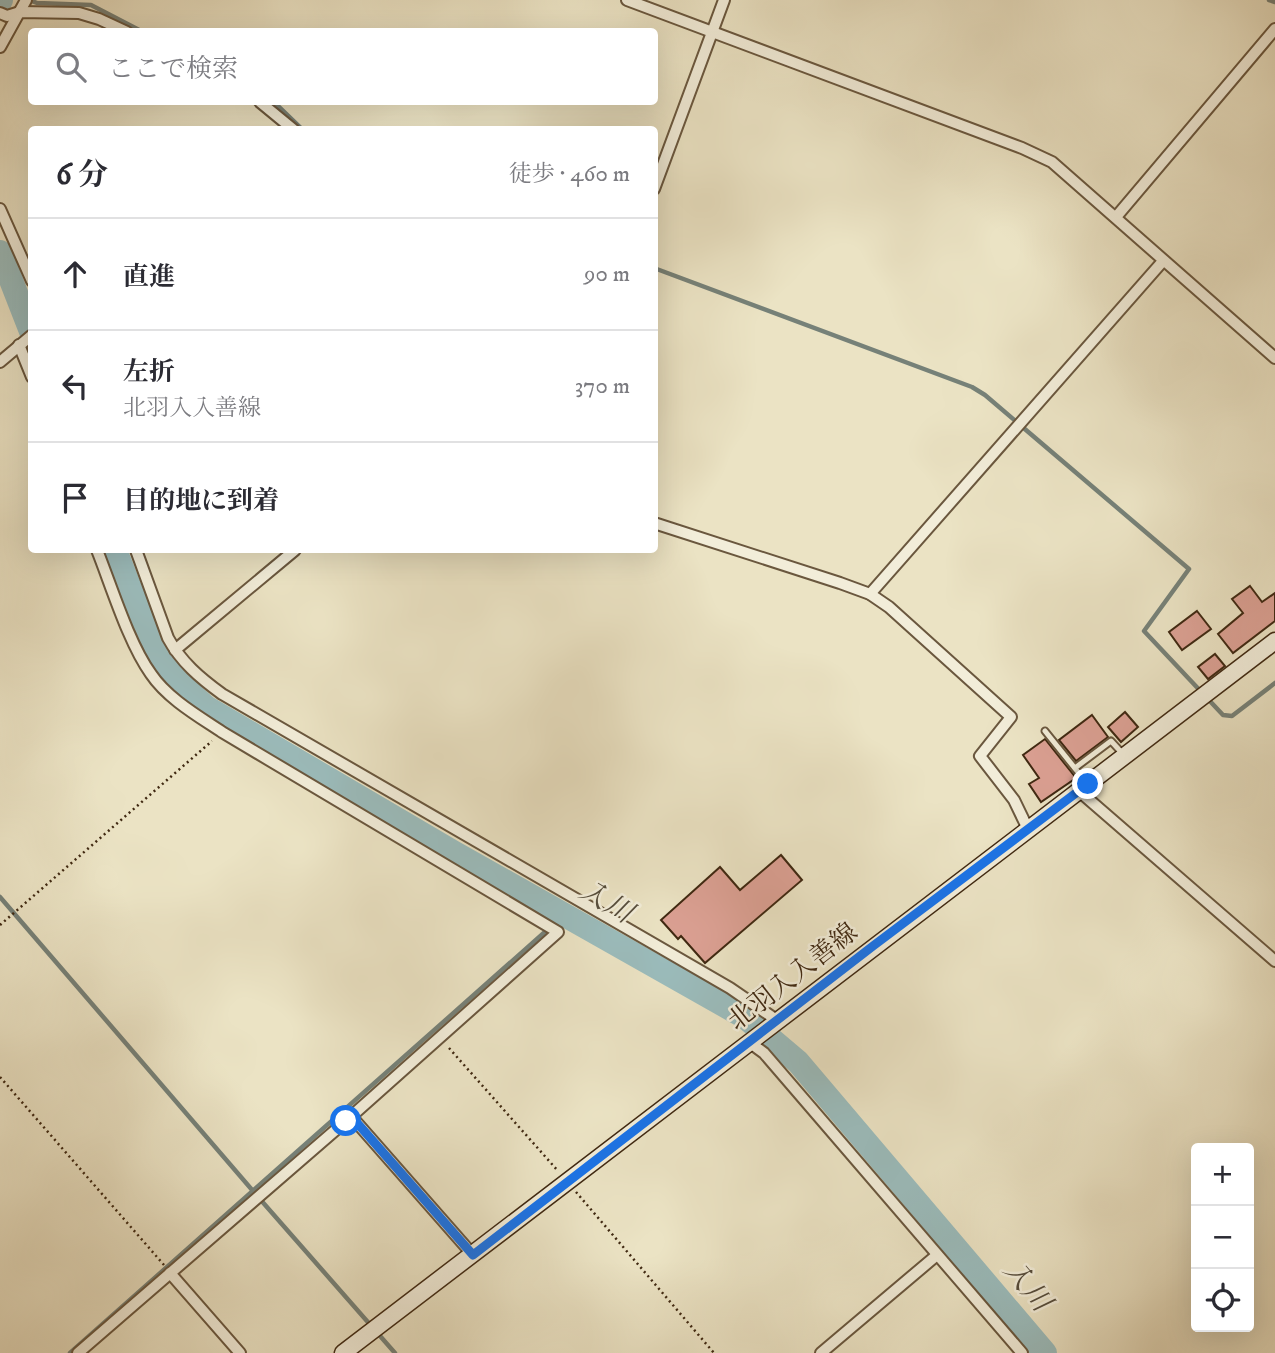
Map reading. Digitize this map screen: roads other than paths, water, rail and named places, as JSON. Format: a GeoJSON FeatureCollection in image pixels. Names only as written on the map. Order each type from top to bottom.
{"type":"FeatureCollection","features":[{"type":"Feature","properties":{"kind":"main road","name":"北羽入入善線"},"geometry":{"type":"LineString","coordinates":[[342,1353],[1275,640]]}},
{"type":"Feature","properties":{"kind":"street"},"geometry":{"type":"LineString","coordinates":[[0,47],[26,0]]}},
{"type":"Feature","properties":{"kind":"street"},"geometry":{"type":"LineString","coordinates":[[627,0],[1022,148],[1052,162],[1275,358]]}},
{"type":"Feature","properties":{"kind":"street"},"geometry":{"type":"LineString","coordinates":[[658,178],[724,0]]}},
{"type":"Feature","properties":{"kind":"street"},"geometry":{"type":"LineString","coordinates":[[4,14],[79,13],[118,28]]}},
{"type":"Feature","properties":{"kind":"street"},"geometry":{"type":"LineString","coordinates":[[1116,217],[1275,29]]}},
{"type":"Feature","properties":{"kind":"street"},"geometry":{"type":"LineString","coordinates":[[264,105],[289,126]]}},
{"type":"Feature","properties":{"kind":"street"},"geometry":{"type":"LineString","coordinates":[[0,209],[28,272]]}},
{"type":"Feature","properties":{"kind":"street"},"geometry":{"type":"LineString","coordinates":[[870,594],[1163,261]]}},
{"type":"Feature","properties":{"kind":"street"},"geometry":{"type":"LineString","coordinates":[[0,362],[28,338]]}},
{"type":"Feature","properties":{"kind":"street"},"geometry":{"type":"LineString","coordinates":[[19,345],[28,367]]}},
{"type":"Feature","properties":{"kind":"street"},"geometry":{"type":"LineString","coordinates":[[658,524],[870,594],[889,607],[1011,717],[980,756],[1014,800],[1028,829]]}},
{"type":"Feature","properties":{"kind":"street"},"geometry":{"type":"LineString","coordinates":[[78,1353],[558,932],[222,732],[175,699],[151,675],[135,645],[98,553]]}},
{"type":"Feature","properties":{"kind":"street"},"geometry":{"type":"LineString","coordinates":[[137,553],[168,638],[175,650],[195,674],[222,694],[730,988],[776,1023]]}},
{"type":"Feature","properties":{"kind":"street"},"geometry":{"type":"LineString","coordinates":[[175,650],[291,553]]}},
{"type":"Feature","properties":{"kind":"street"},"geometry":{"type":"LineString","coordinates":[[1084,788],[1275,961]]}},
{"type":"Feature","properties":{"kind":"street"},"geometry":{"type":"LineString","coordinates":[[752,1040],[1022,1353]]}},
{"type":"Feature","properties":{"kind":"street"},"geometry":{"type":"LineString","coordinates":[[351,1116],[473,1255]]}},
{"type":"Feature","properties":{"kind":"street"},"geometry":{"type":"LineString","coordinates":[[821,1353],[937,1255]]}},
{"type":"Feature","properties":{"kind":"street"},"geometry":{"type":"LineString","coordinates":[[170,1273],[240,1353]]}},
{"type":"Feature","properties":{"kind":"lane"},"geometry":{"type":"LineString","coordinates":[[1045,731],[1075,768],[1084,788]]}},
{"type":"Feature","properties":{"kind":"lane"},"geometry":{"type":"LineString","coordinates":[[1075,768],[1111,741],[1126,756]]}},
{"type":"Feature","properties":{"kind":"waterway"},"geometry":{"type":"LineString","coordinates":[[29,0],[37,3],[91,5],[135,28]]}},
{"type":"Feature","properties":{"kind":"waterway"},"geometry":{"type":"LineString","coordinates":[[1269,0],[1275,2]]}},
{"type":"Feature","properties":{"kind":"waterway"},"geometry":{"type":"LineString","coordinates":[[277,105],[299,126]]}},
{"type":"Feature","properties":{"kind":"waterway","name":"入川"},"geometry":{"type":"LineString","coordinates":[[0,252],[28,324]]}},
{"type":"Feature","properties":{"kind":"waterway"},"geometry":{"type":"LineString","coordinates":[[658,269],[972,387],[985,395],[1189,569],[1144,631],[1223,715],[1232,716],[1275,683]]}},
{"type":"Feature","properties":{"kind":"waterway","name":"入川"},"geometry":{"type":"LineString","coordinates":[[116,553],[150,639],[176,680],[206,707],[453,852],[745,1017],[798,1062],[1045,1353]]}},
{"type":"Feature","properties":{"kind":"waterway"},"geometry":{"type":"LineString","coordinates":[[0,897],[253,1191]]}},
{"type":"Feature","properties":{"kind":"waterway"},"geometry":{"type":"LineString","coordinates":[[70,1353],[564,915]]}},
{"type":"Feature","properties":{"kind":"waterway"},"geometry":{"type":"LineString","coordinates":[[259,1198],[395,1353]]}}]}
